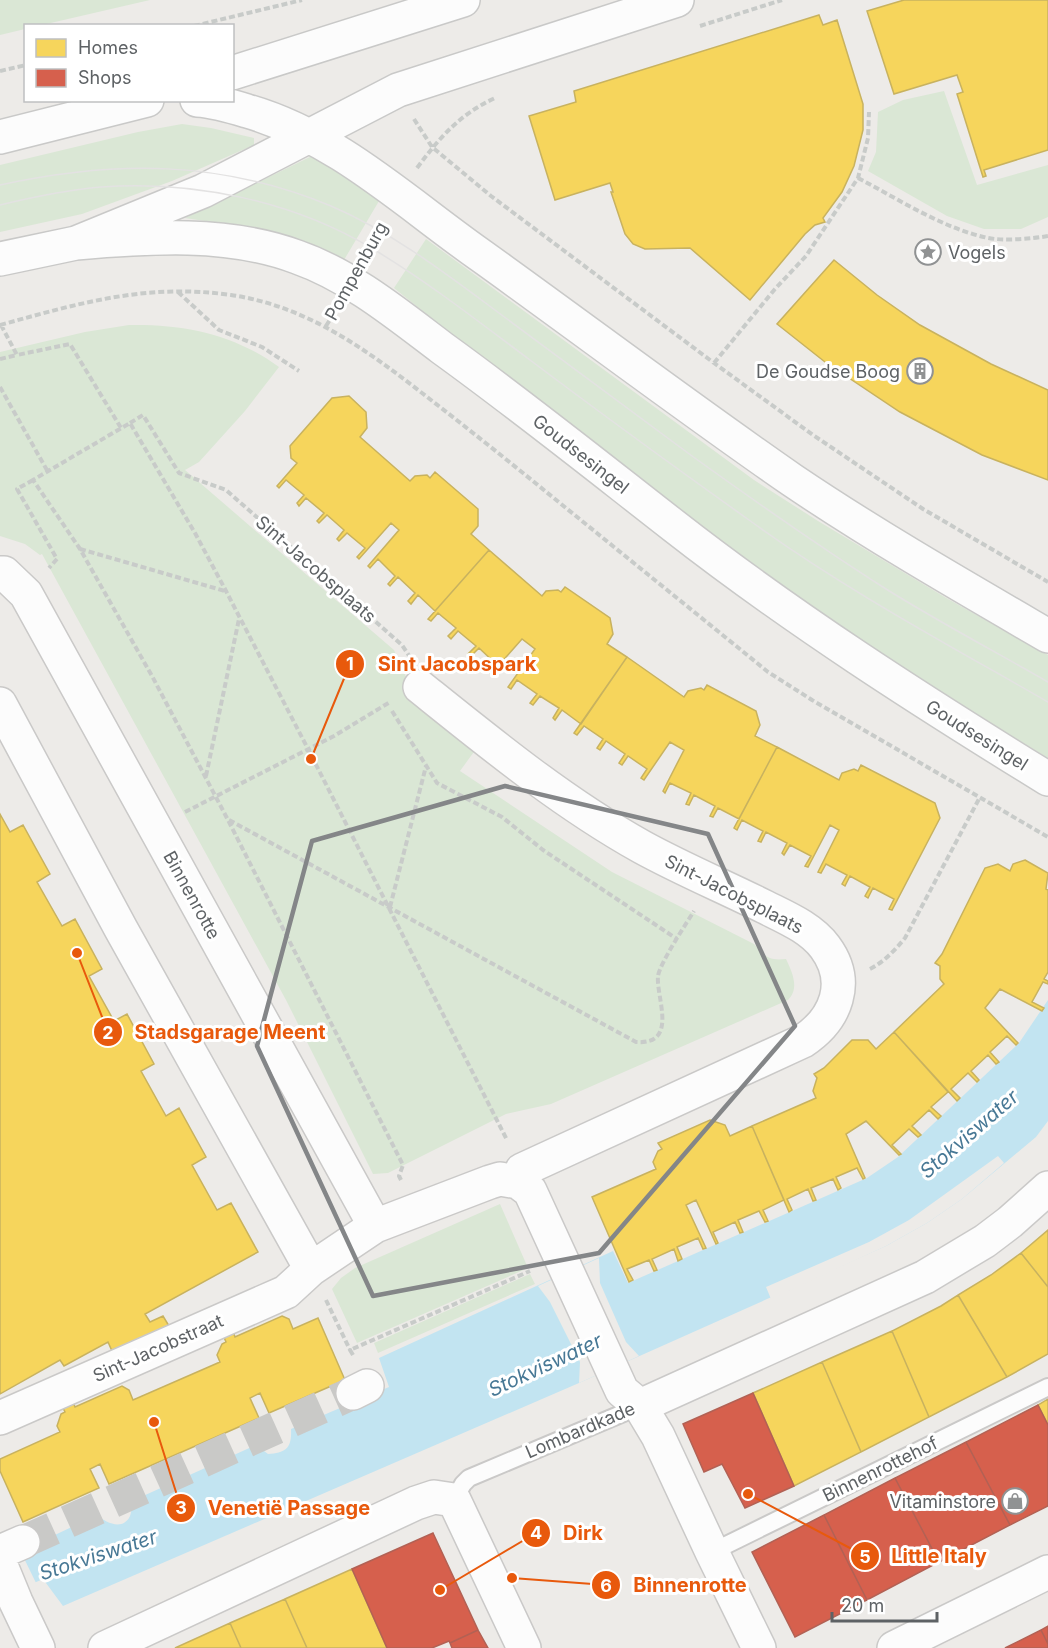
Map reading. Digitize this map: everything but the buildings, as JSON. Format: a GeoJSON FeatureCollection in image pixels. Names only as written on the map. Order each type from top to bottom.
{"type":"FeatureCollection","features":[{"type":"Feature","properties":{"kind":"street"},"geometry":{"type":"LineString","coordinates":[[234,72],[463,0]]}},
{"type":"Feature","properties":{"kind":"street"},"geometry":{"type":"LineString","coordinates":[[0,259],[76,243],[203,191],[398,90],[677,0]]}},
{"type":"Feature","properties":{"kind":"street"},"geometry":{"type":"LineString","coordinates":[[0,137],[148,102]]}},
{"type":"Feature","properties":{"kind":"street"},"geometry":{"type":"LineString","coordinates":[[210,102],[266,116],[328,145],[794,481],[919,561],[1048,636]]}},
{"type":"Feature","properties":{"kind":"street","name":"Goudsesingel"},"geometry":{"type":"LineString","coordinates":[[76,243],[133,238],[188,238],[242,244],[278,250],[297,256],[352,284],[376,298],[492,384],[769,598],[946,717],[1048,779]]}},
{"type":"Feature","properties":{"kind":"street","name":"Binnenrotte"},"geometry":{"type":"LineString","coordinates":[[0,573],[4,573],[26,594],[375,1226]]}},
{"type":"Feature","properties":{"kind":"street","name":"Sint-Jacobsplaats"},"geometry":{"type":"LineString","coordinates":[[420,687],[482,737],[579,806],[642,847],[809,931],[833,960],[838,980]]}},
{"type":"Feature","properties":{"kind":"street"},"geometry":{"type":"LineString","coordinates":[[0,704],[121,929],[311,1269],[375,1226],[490,1182],[520,1176],[803,1041],[824,1025],[831,1013],[836,1000],[838,980]]}},
{"type":"Feature","properties":{"kind":"street"},"geometry":{"type":"LineString","coordinates":[[520,1176],[530,1191],[622,1391],[640,1406],[658,1436],[759,1648]]}},
{"type":"Feature","properties":{"kind":"street","name":"Lombardkade"},"geometry":{"type":"LineString","coordinates":[[640,1406],[925,1277],[985,1241],[1048,1188]]}},
{"type":"Feature","properties":{"kind":"street","name":"Sint-Jacobstraat"},"geometry":{"type":"LineString","coordinates":[[0,1418],[286,1292],[311,1269]]}},
{"type":"Feature","properties":{"kind":"street"},"geometry":{"type":"LineString","coordinates":[[105,1648],[416,1503],[434,1497],[454,1500],[524,1648]]}},
{"type":"Feature","properties":{"kind":"street"},"geometry":{"type":"LineString","coordinates":[[8,1552],[16,1602],[38,1648]]}},
{"type":"Feature","properties":{"kind":"street"},"geometry":{"type":"LineString","coordinates":[[894,1648],[1048,1572]]}},
{"type":"Feature","properties":{"kind":"lane","name":"Binnenrottehof"},"geometry":{"type":"LineString","coordinates":[[712,1552],[1048,1387]]}},
{"type":"Feature","properties":{"kind":"lane","name":"Lombardkade"},"geometry":{"type":"LineString","coordinates":[[454,1500],[470,1478],[640,1406]]}},
{"type":"Feature","properties":{"kind":"path"},"geometry":{"type":"LineString","coordinates":[[202,24],[303,0]]}},
{"type":"Feature","properties":{"kind":"path"},"geometry":{"type":"LineString","coordinates":[[0,71],[24,65]]}},
{"type":"Feature","properties":{"kind":"path"},"geometry":{"type":"LineString","coordinates":[[869,112],[868,138],[858,178],[806,256],[775,289],[714,363],[813,435],[913,502],[1048,582]]}},
{"type":"Feature","properties":{"kind":"path","name":"Pompenburg"},"geometry":{"type":"LineString","coordinates":[[1,325],[111,297],[156,291],[178,291],[216,293],[259,301],[326,326],[352,284],[399,194],[432,147],[491,196],[714,363]]}},
{"type":"Feature","properties":{"kind":"path"},"geometry":{"type":"LineString","coordinates":[[858,178],[941,222],[989,238],[1048,236]]}},
{"type":"Feature","properties":{"kind":"path"},"geometry":{"type":"LineString","coordinates":[[178,291],[219,330],[262,347],[299,370]]}},
{"type":"Feature","properties":{"kind":"path"},"geometry":{"type":"LineString","coordinates":[[1,325],[17,355]]}},
{"type":"Feature","properties":{"kind":"path"},"geometry":{"type":"LineString","coordinates":[[326,326],[388,367],[461,423],[768,672],[1048,837]]}},
{"type":"Feature","properties":{"kind":"path"},"geometry":{"type":"LineString","coordinates":[[0,359],[70,344],[122,428]]}},
{"type":"Feature","properties":{"kind":"path"},"geometry":{"type":"LineString","coordinates":[[0,387],[48,472]]}},
{"type":"Feature","properties":{"kind":"path","name":"Sint-Jacobsplaats"},"geometry":{"type":"LineString","coordinates":[[130,423],[142,415],[179,473],[226,490],[402,645],[419,669],[420,687]]}},
{"type":"Feature","properties":{"kind":"path"},"geometry":{"type":"LineString","coordinates":[[51,548],[17,489],[130,423],[195,533],[308,749],[389,908],[520,1176]]}},
{"type":"Feature","properties":{"kind":"path"},"geometry":{"type":"LineString","coordinates":[[33,480],[81,549],[216,797],[403,1165],[399,1176],[415,1211]]}},
{"type":"Feature","properties":{"kind":"path"},"geometry":{"type":"LineString","coordinates":[[81,549],[226,591]]}},
{"type":"Feature","properties":{"kind":"path"},"geometry":{"type":"LineString","coordinates":[[205,777],[239,618]]}},
{"type":"Feature","properties":{"kind":"path"},"geometry":{"type":"LineString","coordinates":[[184,813],[334,736],[388,703],[420,687]]}},
{"type":"Feature","properties":{"kind":"path"},"geometry":{"type":"LineString","coordinates":[[388,703],[437,783],[502,817],[543,850],[677,939]]}},
{"type":"Feature","properties":{"kind":"path"},"geometry":{"type":"LineString","coordinates":[[389,908],[426,765]]}},
{"type":"Feature","properties":{"kind":"path"},"geometry":{"type":"LineString","coordinates":[[838,980],[877,966],[895,951],[905,938],[980,797]]}},
{"type":"Feature","properties":{"kind":"path"},"geometry":{"type":"LineString","coordinates":[[228,820],[636,1042],[650,1040],[661,1029],[663,1018],[658,975],[677,939],[714,882]]}},
{"type":"Feature","properties":{"kind":"path"},"geometry":{"type":"LineString","coordinates":[[350,1350],[563,1265]]}},
{"type":"Feature","properties":{"kind":"path"},"geometry":{"type":"LineString","coordinates":[[311,1269],[350,1350],[360,1389]]}},
{"type":"Feature","properties":{"kind":"highlighted area"},"geometry":{"type":"Polygon","coordinates":[[[505,786],[708,834],[795,1026],[599,1253],[373,1296],[257,1046],[312,841],[505,786]]]}},
{"type":"Feature","properties":{"kind":"green space"},"geometry":{"type":"Polygon","coordinates":[[[0,0],[150,0],[46,24],[24,24],[24,29],[0,35],[0,0]]]}},
{"type":"Feature","properties":{"kind":"green space"},"geometry":{"type":"Polygon","coordinates":[[[944,91],[977,185],[1048,165],[1048,217],[1021,229],[984,229],[947,216],[868,171],[876,152],[878,112],[903,100],[944,91]]]}},
{"type":"Feature","properties":{"kind":"green space"},"geometry":{"type":"Polygon","coordinates":[[[182,124],[254,138],[254,145],[172,181],[82,214],[0,232],[0,165],[138,132],[182,124]]]}},
{"type":"Feature","properties":{"kind":"green space"},"geometry":{"type":"Polygon","coordinates":[[[314,155],[379,201],[344,260],[316,247],[264,230],[185,218],[314,155]]]}},
{"type":"Feature","properties":{"kind":"green space"},"geometry":{"type":"Polygon","coordinates":[[[426,239],[754,480],[948,599],[1048,655],[1048,758],[839,632],[555,418],[394,288],[426,239]]]}},
{"type":"Feature","properties":{"kind":"green space"},"geometry":{"type":"Polygon","coordinates":[[[129,325],[169,326],[207,333],[244,346],[279,367],[245,411],[199,462],[185,470],[394,650],[411,688],[476,749],[460,771],[612,872],[754,944],[767,957],[786,959],[794,985],[792,995],[788,1000],[551,1104],[506,1114],[388,1173],[373,1174],[286,1000],[42,554],[40,555],[25,544],[0,536],[0,352],[85,332],[129,325]]]}},
{"type":"Feature","properties":{"kind":"green space"},"geometry":{"type":"Polygon","coordinates":[[[500,1204],[528,1268],[357,1343],[332,1289],[341,1278],[355,1268],[500,1204]]]}},
{"type":"Feature","properties":{"kind":"green space"},"geometry":{"type":"Polygon","coordinates":[[[530,1274],[535,1284],[378,1353],[374,1343],[530,1274]]]}},
{"type":"Feature","properties":{"kind":"water","name":"Stokviswater"},"geometry":{"type":"Polygon","coordinates":[[[1048,1000],[1048,1121],[1036,1137],[962,1199],[927,1223],[886,1246],[579,1383],[63,1606],[43,1579],[34,1583],[0,1561],[97,1515],[110,1523],[123,1523],[130,1516],[132,1501],[256,1445],[268,1454],[283,1451],[289,1445],[291,1429],[389,1387],[379,1358],[613,1251],[628,1283],[867,1178],[898,1157],[1019,1043],[1048,1000]]]}},
{"type":"Feature","properties":{"kind":"pier"},"geometry":{"type":"Polygon","coordinates":[[[998,1156],[1004,1163],[962,1199],[927,1223],[886,1246],[771,1299],[766,1287],[869,1242],[909,1220],[998,1156]]]}},
{"type":"Feature","properties":{"kind":"pier"},"geometry":{"type":"Polygon","coordinates":[[[599,1258],[600,1283],[626,1342],[639,1356],[579,1383],[580,1362],[550,1302],[538,1286],[599,1258]]]}},
{"type":"Feature","properties":{"kind":"pier"},"geometry":{"type":"Polygon","coordinates":[[[19,1548],[37,1585],[1,1602],[19,1548]]]}},
{"type":"Feature","properties":{"kind":"tunnel"},"geometry":{"type":"LineString","coordinates":[[23,1542],[353,1393]]}},
{"type":"Feature","properties":{"kind":"tram line"},"geometry":{"type":"LineString","coordinates":[[0,185],[85,171],[167,169],[249,180],[290,191],[331,206],[377,229],[441,271],[692,456],[837,557],[946,625],[1048,682]]}},
{"type":"Feature","properties":{"kind":"tram line"},"geometry":{"type":"LineString","coordinates":[[0,205],[88,188],[171,187],[242,197],[276,206],[342,232],[373,249],[433,289],[785,545],[896,615],[1048,702]]}},
{"type":"Feature","properties":{"kind":"place","name":"Vogels"},"geometry":{"type":"Point","coordinates":[928,252]}},
{"type":"Feature","properties":{"kind":"place","name":"De Goudse Boog"},"geometry":{"type":"Point","coordinates":[920,371]}},
{"type":"Feature","properties":{"kind":"place","name":"Sint Jacobspark"},"geometry":{"type":"Point","coordinates":[311,759]}},
{"type":"Feature","properties":{"kind":"place","name":"Stadsgarage Meent"},"geometry":{"type":"Point","coordinates":[77,953]}},
{"type":"Feature","properties":{"kind":"place","name":"Venetië Passage"},"geometry":{"type":"Point","coordinates":[154,1422]}},
{"type":"Feature","properties":{"kind":"place","name":"Little Italy"},"geometry":{"type":"Point","coordinates":[748,1494]}},
{"type":"Feature","properties":{"kind":"place","name":"Vitaminstore"},"geometry":{"type":"Point","coordinates":[1015,1501]}},
{"type":"Feature","properties":{"kind":"place","name":"Binnenrotte"},"geometry":{"type":"Point","coordinates":[512,1578]}},
{"type":"Feature","properties":{"kind":"place","name":"Dirk"},"geometry":{"type":"Point","coordinates":[440,1590]}}]}
